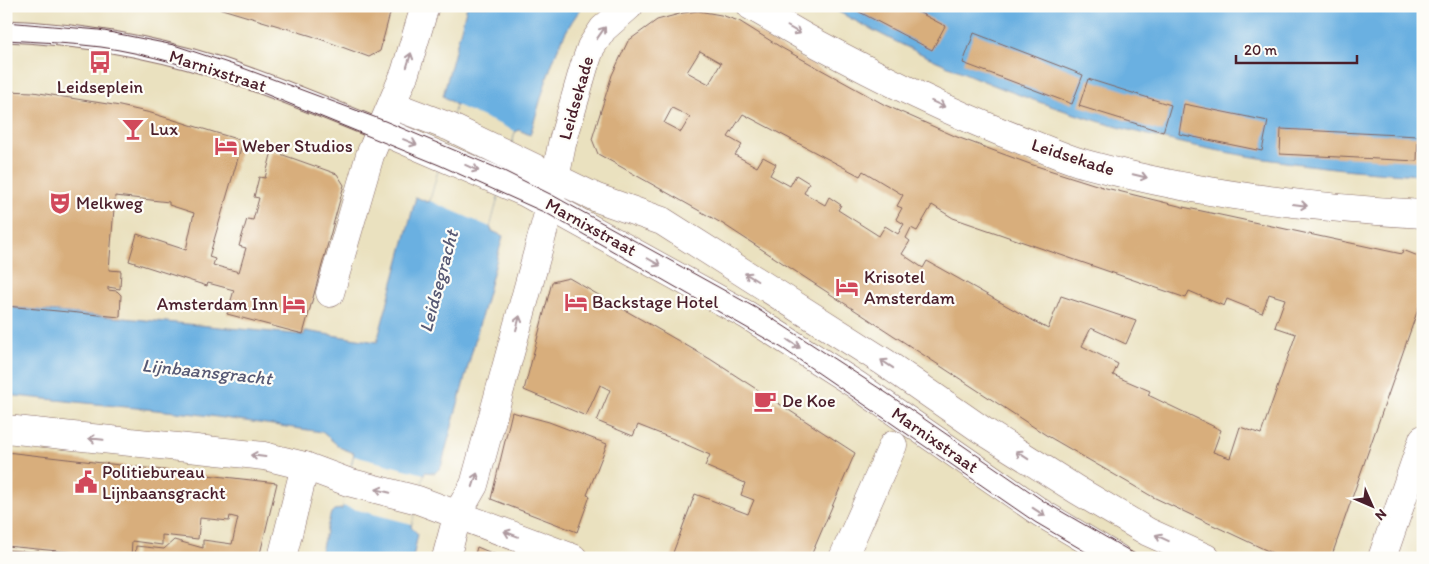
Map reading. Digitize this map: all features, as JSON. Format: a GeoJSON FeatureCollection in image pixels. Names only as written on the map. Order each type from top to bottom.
{"type":"FeatureCollection","features":[{"type":"Feature","properties":{"kind":"street"},"geometry":{"type":"LineString","coordinates":[[330,293],[370,155],[405,73],[425,6]]}},
{"type":"Feature","properties":{"kind":"street","name":"Leidsekade"},"geometry":{"type":"LineString","coordinates":[[553,192],[568,125],[591,47],[603,29],[629,6]]}},
{"type":"Feature","properties":{"kind":"street","name":"Leidsekade"},"geometry":{"type":"LineString","coordinates":[[751,6],[811,40],[924,98],[1000,132],[1085,164],[1182,186],[1266,201],[1341,209],[1423,214]]}},
{"type":"Feature","properties":{"kind":"street","name":"Marnixstraat"},"geometry":{"type":"LineString","coordinates":[[392,105],[450,127],[510,156],[553,192],[662,266],[788,340],[1041,514],[1117,558]]}},
{"type":"Feature","properties":{"kind":"street","name":"Marnixstraat"},"geometry":{"type":"LineString","coordinates":[[380,130],[504,182],[553,192],[597,198],[662,221],[877,357],[982,430],[1092,500],[1148,532],[1206,558]]}},
{"type":"Feature","properties":{"kind":"street"},"geometry":{"type":"LineString","coordinates":[[446,558],[458,513],[474,485],[553,192]]}},
{"type":"Feature","properties":{"kind":"street"},"geometry":{"type":"LineString","coordinates":[[6,430],[264,456],[305,466],[348,482],[418,500],[458,513],[573,558]]}},
{"type":"Feature","properties":{"kind":"street"},"geometry":{"type":"LineString","coordinates":[[1382,558],[1423,439]]}},
{"type":"Feature","properties":{"kind":"street"},"geometry":{"type":"LineString","coordinates":[[843,558],[893,445]]}},
{"type":"Feature","properties":{"kind":"street"},"geometry":{"type":"LineString","coordinates":[[282,558],[305,466]]}},
{"type":"Feature","properties":{"kind":"lane","name":"Marnixstraat"},"geometry":{"type":"LineString","coordinates":[[6,31],[104,40],[182,58],[243,76],[380,130]]}},
{"type":"Feature","properties":{"kind":"water"},"geometry":{"type":"Polygon","coordinates":[[[467,6],[583,6],[564,36],[550,68],[530,135],[519,130],[515,132],[490,227],[492,231],[503,236],[441,467],[435,473],[425,472],[424,474],[411,527],[418,534],[413,558],[319,558],[331,513],[334,510],[342,509],[354,453],[341,448],[322,432],[196,414],[6,395],[6,307],[304,335],[305,331],[377,342],[416,197],[427,202],[430,201],[456,105],[443,96],[467,6]]]}},
{"type":"Feature","properties":{"kind":"water"},"geometry":{"type":"Polygon","coordinates":[[[828,6],[1423,6],[1423,175],[1343,169],[1265,159],[1189,145],[1115,126],[1042,103],[970,76],[899,43],[828,6]]]}},
{"type":"Feature","properties":{"kind":"pier"},"geometry":{"type":"Polygon","coordinates":[[[456,105],[515,131],[490,227],[430,201],[456,105]]]}},
{"type":"Feature","properties":{"kind":"pier"},"geometry":{"type":"Polygon","coordinates":[[[354,456],[424,474],[412,524],[342,506],[354,456]]]}},
{"type":"Feature","properties":{"kind":"building"},"geometry":{"type":"Polygon","coordinates":[[[212,6],[392,6],[380,51],[369,57],[312,36],[212,6]]]}},
{"type":"Feature","properties":{"kind":"building"},"geometry":{"type":"Polygon","coordinates":[[[848,6],[907,6],[945,26],[932,50],[848,6]]]}},
{"type":"Feature","properties":{"kind":"building"},"geometry":{"type":"Polygon","coordinates":[[[698,11],[721,15],[739,21],[782,48],[885,105],[957,137],[1030,164],[1106,188],[1183,207],[1402,254],[1403,250],[1423,258],[1423,295],[1331,558],[1283,558],[1153,497],[1046,435],[723,224],[598,154],[592,139],[612,75],[628,41],[657,20],[698,11]],[[700,51],[687,72],[709,84],[721,63],[700,51]],[[672,108],[664,123],[681,132],[690,117],[672,108]],[[743,114],[728,137],[742,145],[735,155],[757,167],[763,157],[776,164],[770,175],[790,186],[796,175],[809,183],[804,193],[825,205],[829,197],[841,205],[838,210],[879,236],[885,226],[898,234],[904,224],[896,219],[902,208],[897,206],[903,195],[863,171],[860,176],[743,114]],[[932,205],[917,231],[911,228],[906,238],[910,241],[902,254],[923,268],[927,261],[1048,329],[1061,296],[1136,321],[1126,344],[1091,328],[1082,346],[1118,364],[1113,375],[1150,391],[1148,395],[1221,430],[1213,452],[1230,458],[1240,427],[1261,434],[1296,334],[1275,327],[1285,299],[1269,294],[1262,313],[1227,299],[1224,306],[1189,291],[1186,298],[953,218],[932,205]]]}},
{"type":"Feature","properties":{"kind":"building"},"geometry":{"type":"Polygon","coordinates":[[[974,33],[1083,75],[1072,104],[963,63],[974,33]]]}},
{"type":"Feature","properties":{"kind":"building"},"geometry":{"type":"Polygon","coordinates":[[[1088,79],[1171,105],[1163,132],[1079,106],[1088,79]]]}},
{"type":"Feature","properties":{"kind":"building"},"geometry":{"type":"Polygon","coordinates":[[[6,91],[33,92],[120,106],[151,113],[243,141],[209,257],[215,259],[213,265],[239,272],[246,248],[239,246],[247,219],[253,220],[259,198],[254,197],[259,177],[265,178],[272,151],[337,174],[344,185],[303,334],[227,314],[234,290],[208,283],[207,286],[129,261],[137,234],[186,250],[194,213],[169,205],[169,202],[115,196],[109,270],[121,271],[120,289],[108,287],[108,290],[117,291],[121,295],[120,317],[6,306],[6,91]]]}},
{"type":"Feature","properties":{"kind":"building"},"geometry":{"type":"Polygon","coordinates":[[[1184,104],[1268,121],[1262,151],[1179,134],[1184,104]]]}},
{"type":"Feature","properties":{"kind":"building"},"geometry":{"type":"Polygon","coordinates":[[[1281,129],[1418,136],[1417,161],[1280,154],[1281,129]]]}},
{"type":"Feature","properties":{"kind":"building"},"geometry":{"type":"Polygon","coordinates":[[[569,278],[710,359],[855,453],[810,558],[671,558],[695,494],[748,514],[754,500],[741,495],[745,483],[705,466],[710,455],[676,440],[638,425],[633,436],[597,421],[610,390],[600,385],[586,416],[524,390],[552,282],[569,278]]]}},
{"type":"Feature","properties":{"kind":"building"},"geometry":{"type":"Polygon","coordinates":[[[512,412],[549,422],[607,444],[587,495],[590,496],[577,532],[491,499],[512,412]]]}},
{"type":"Feature","properties":{"kind":"building"},"geometry":{"type":"Polygon","coordinates":[[[6,452],[277,483],[259,558],[135,558],[136,546],[164,549],[174,540],[203,548],[203,540],[232,544],[238,518],[230,516],[229,521],[200,518],[198,539],[162,535],[162,545],[132,541],[131,558],[6,546],[6,452]]]}},
{"type":"Feature","properties":{"kind":"building"},"geometry":{"type":"Polygon","coordinates":[[[477,547],[504,558],[474,558],[477,547]]]}},
{"type":"Feature","properties":{"kind":"building"},"geometry":{"type":"Polygon","coordinates":[[[6,550],[63,554],[90,558],[6,558],[6,550]]]}},
{"type":"Feature","properties":{"kind":"tram line"},"geometry":{"type":"LineString","coordinates":[[6,22],[99,30],[174,45],[243,68],[385,121],[504,171],[552,195],[756,308],[888,394],[1045,502],[1142,558]]}},
{"type":"Feature","properties":{"kind":"tram line"},"geometry":{"type":"LineString","coordinates":[[6,40],[101,47],[172,62],[206,72],[241,84],[439,165],[548,214],[782,348],[1035,522],[1096,558]]}},
{"type":"Feature","properties":{"kind":"place","name":"Leidseplein"},"geometry":{"type":"Point","coordinates":[100,62]}},
{"type":"Feature","properties":{"kind":"place","name":"Lux"},"geometry":{"type":"Point","coordinates":[133,129]}},
{"type":"Feature","properties":{"kind":"place","name":"Weber Studios"},"geometry":{"type":"Point","coordinates":[226,146]}},
{"type":"Feature","properties":{"kind":"place","name":"Melkweg"},"geometry":{"type":"Point","coordinates":[60,203]}},
{"type":"Feature","properties":{"kind":"place","name":"Krisotel Amsterdam"},"geometry":{"type":"Point","coordinates":[847,287]}},
{"type":"Feature","properties":{"kind":"place","name":"Backstage Hotel"},"geometry":{"type":"Point","coordinates":[576,302]}},
{"type":"Feature","properties":{"kind":"place","name":"Amsterdam Inn"},"geometry":{"type":"Point","coordinates":[294,304]}},
{"type":"Feature","properties":{"kind":"place","name":"De Koe"},"geometry":{"type":"Point","coordinates":[765,401]}},
{"type":"Feature","properties":{"kind":"place","name":"Politiebureau Lijnbaansgracht"},"geometry":{"type":"Point","coordinates":[86,482]}},
{"type":"Feature","properties":{"kind":"water label","name":"Leidsegracht"},"geometry":{"type":"Point","coordinates":[438,281]}},
{"type":"Feature","properties":{"kind":"water label","name":"Lijnbaansgracht"},"geometry":{"type":"Point","coordinates":[207,371]}}]}
